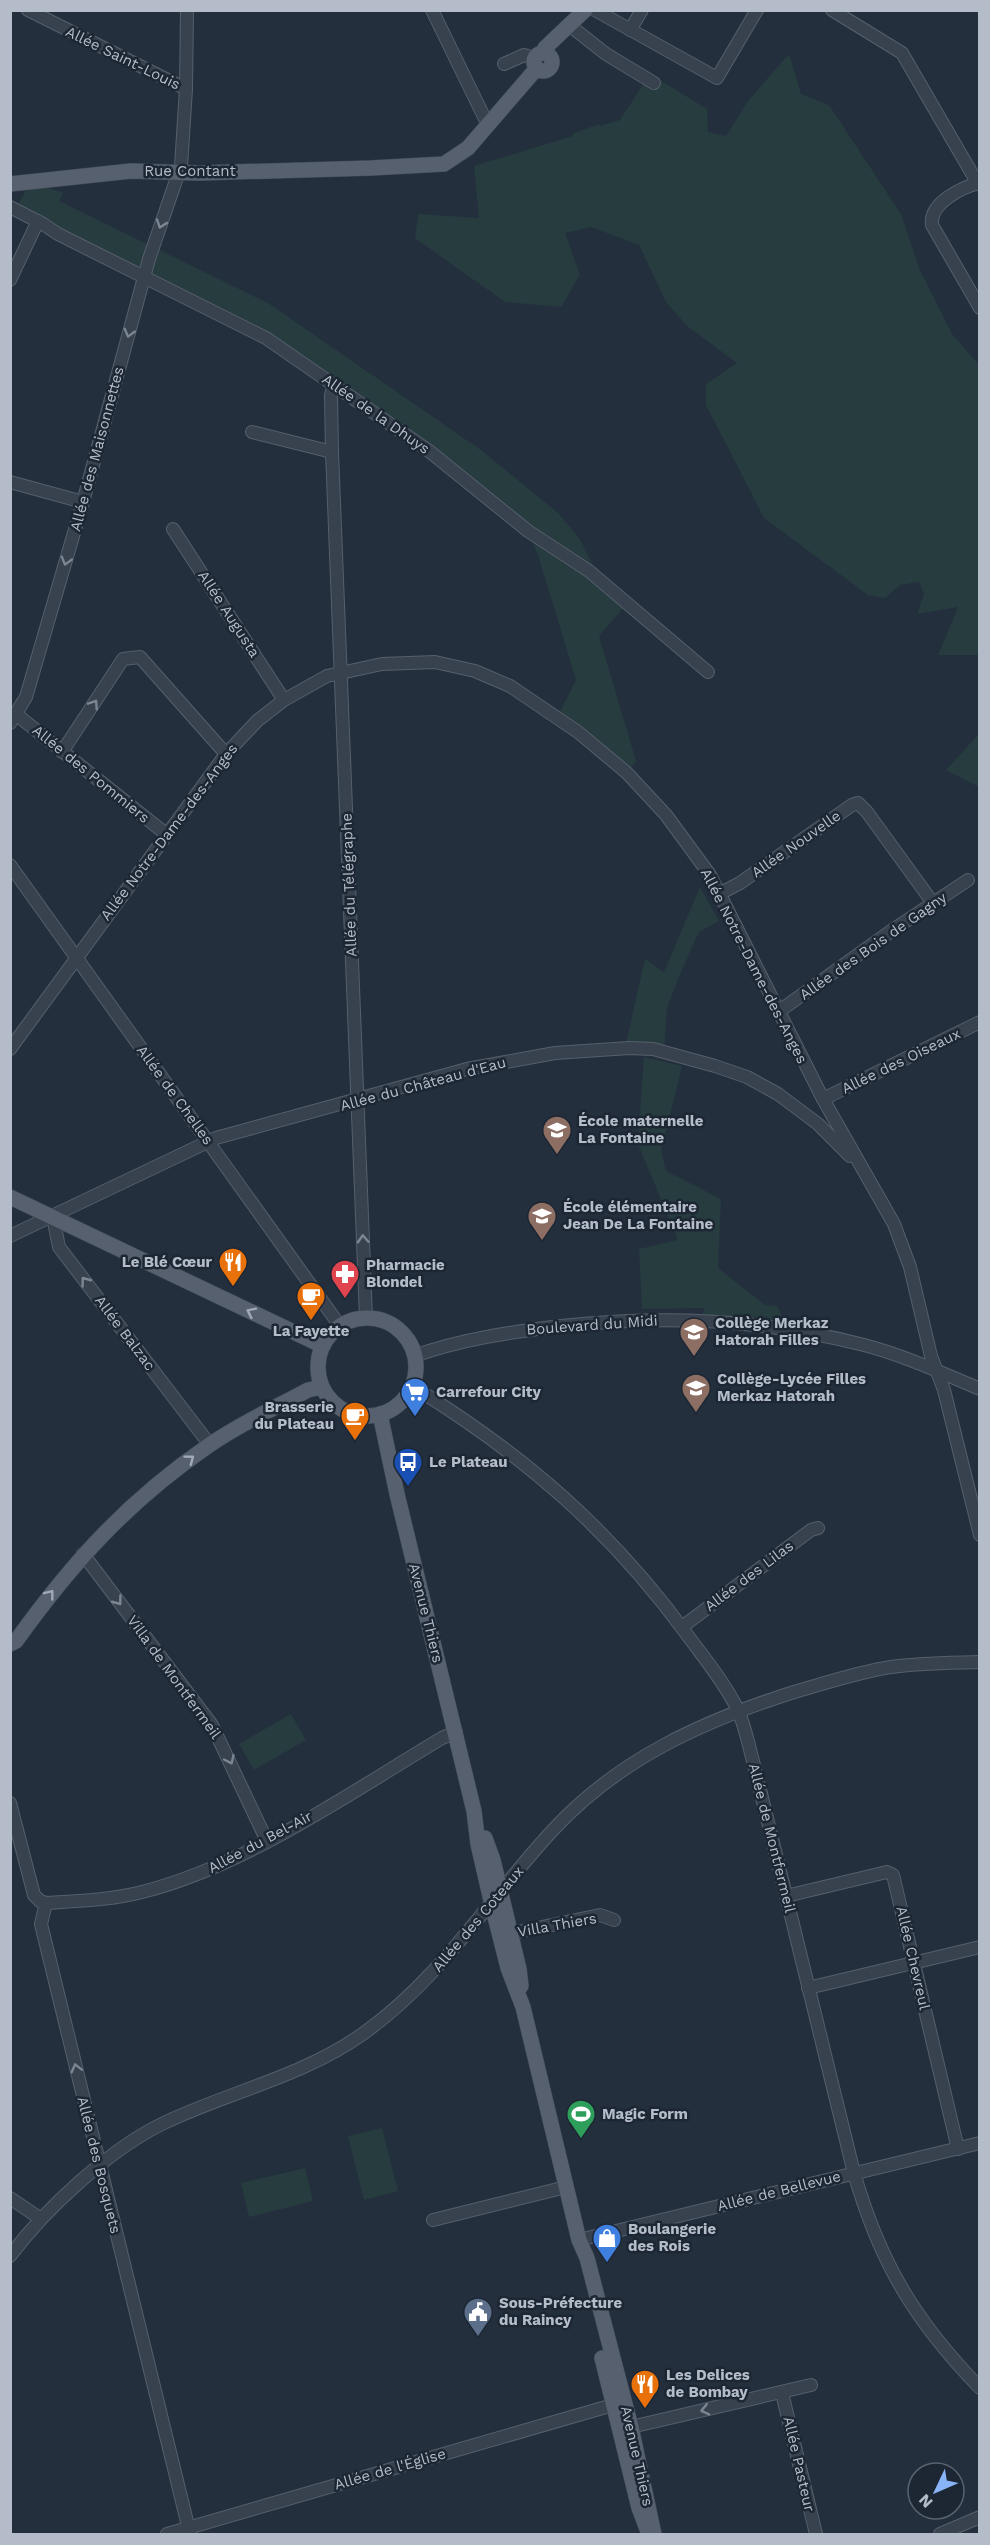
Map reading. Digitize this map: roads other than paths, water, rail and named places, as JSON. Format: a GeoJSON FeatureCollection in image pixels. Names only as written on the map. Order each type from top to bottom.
{"type":"FeatureCollection","features":[{"type":"Feature","properties":{"kind":"main road","name":"Rue Contant"},"geometry":{"type":"LineString","coordinates":[[10,184],[131,171],[179,173],[444,164],[468,148],[542,60],[592,11]]}},
{"type":"Feature","properties":{"kind":"main road","name":"Rue Contant"},"geometry":{"type":"LineString","coordinates":[[542,60],[545,48],[592,11]]}},
{"type":"Feature","properties":{"kind":"main road","name":"Rue Contant"},"geometry":{"type":"LineString","coordinates":[[371,168],[394,173],[425,173],[442,172],[457,166],[470,156],[508,111],[517,92]]}},
{"type":"Feature","properties":{"kind":"main road"},"geometry":{"type":"LineString","coordinates":[[10,1197],[322,1346]]}},
{"type":"Feature","properties":{"kind":"main road"},"geometry":{"type":"LineString","coordinates":[[366,1318],[381,1320],[395,1327],[406,1338],[414,1356],[416,1371],[412,1386],[399,1403],[380,1414],[368,1416],[345,1411],[330,1399],[322,1387],[318,1370],[322,1346],[330,1335],[340,1326],[353,1320],[366,1318]]}},
{"type":"Feature","properties":{"kind":"main road"},"geometry":{"type":"LineString","coordinates":[[12,1645],[83,1554],[110,1525],[137,1502],[210,1445],[308,1390],[322,1387]]}},
{"type":"Feature","properties":{"kind":"main road","name":"Avenue Thiers"},"geometry":{"type":"LineString","coordinates":[[380,1414],[474,1811],[493,1860],[496,1898],[505,1934],[519,1969],[523,2007],[579,2240],[587,2258],[631,2427],[654,2535]]}},
{"type":"Feature","properties":{"kind":"main road","name":"Avenue Thiers"},"geometry":{"type":"LineString","coordinates":[[579,2240],[579,2260],[613,2405],[639,2508],[649,2535]]}},
{"type":"Feature","properties":{"kind":"street","name":"Allée Saint-Louis"},"geometry":{"type":"LineString","coordinates":[[28,10],[186,89]]}},
{"type":"Feature","properties":{"kind":"street","name":"Allée des Maisonnettes"},"geometry":{"type":"LineString","coordinates":[[14,719],[26,697],[83,502],[145,276],[182,162],[187,10]]}},
{"type":"Feature","properties":{"kind":"street"},"geometry":{"type":"LineString","coordinates":[[432,10],[487,123]]}},
{"type":"Feature","properties":{"kind":"street"},"geometry":{"type":"LineString","coordinates":[[630,30],[642,10]]}},
{"type":"Feature","properties":{"kind":"street"},"geometry":{"type":"LineString","coordinates":[[592,11],[717,78],[757,10]]}},
{"type":"Feature","properties":{"kind":"street"},"geometry":{"type":"LineString","coordinates":[[832,10],[902,53],[979,183],[970,184],[948,198],[935,209],[931,216],[932,225],[980,308]]}},
{"type":"Feature","properties":{"kind":"street"},"geometry":{"type":"LineString","coordinates":[[573,28],[606,54],[654,83]]}},
{"type":"Feature","properties":{"kind":"street"},"geometry":{"type":"LineString","coordinates":[[504,64],[524,55],[542,60]]}},
{"type":"Feature","properties":{"kind":"street","name":"Allée de la Dhuys"},"geometry":{"type":"LineString","coordinates":[[10,207],[58,234],[266,338],[429,451],[528,531],[589,571],[708,672]]}},
{"type":"Feature","properties":{"kind":"street"},"geometry":{"type":"LineString","coordinates":[[10,280],[38,221]]}},
{"type":"Feature","properties":{"kind":"street","name":"Allée du Télégraphe"},"geometry":{"type":"LineString","coordinates":[[334,384],[331,395],[332,452],[366,1318]]}},
{"type":"Feature","properties":{"kind":"street"},"geometry":{"type":"LineString","coordinates":[[252,432],[332,452]]}},
{"type":"Feature","properties":{"kind":"street"},"geometry":{"type":"LineString","coordinates":[[10,482],[83,502]]}},
{"type":"Feature","properties":{"kind":"street","name":"Allée Augusta"},"geometry":{"type":"LineString","coordinates":[[173,529],[284,700]]}},
{"type":"Feature","properties":{"kind":"street"},"geometry":{"type":"LineString","coordinates":[[62,752],[123,659],[140,657],[226,754]]}},
{"type":"Feature","properties":{"kind":"street","name":"Allée Notre-Dame-des-Anges"},"geometry":{"type":"LineString","coordinates":[[13,1041],[226,754],[257,721],[284,700],[327,676],[382,664],[435,662],[475,671],[510,686],[577,732],[627,773],[666,815],[710,875],[823,1099],[894,1224],[910,1267],[931,1356],[938,1372],[980,1535]]}},
{"type":"Feature","properties":{"kind":"street","name":"Allée des Pommiers"},"geometry":{"type":"LineString","coordinates":[[14,719],[62,752],[166,834]]}},
{"type":"Feature","properties":{"kind":"street","name":"Allée Nouvelle"},"geometry":{"type":"LineString","coordinates":[[719,894],[740,883],[858,803],[867,812],[933,903]]}},
{"type":"Feature","properties":{"kind":"street","name":"Allée de Chelles"},"geometry":{"type":"LineString","coordinates":[[10,865],[340,1326]]}},
{"type":"Feature","properties":{"kind":"street","name":"Allée des Bois de Gagny"},"geometry":{"type":"LineString","coordinates":[[778,1012],[968,880]]}},
{"type":"Feature","properties":{"kind":"street","name":"Allée des Oiseaux"},"geometry":{"type":"LineString","coordinates":[[823,1099],[980,1022]]}},
{"type":"Feature","properties":{"kind":"street","name":"Allée du Château d'Eau"},"geometry":{"type":"LineString","coordinates":[[10,1236],[196,1149],[208,1141],[467,1069],[555,1053],[629,1048],[653,1049],[747,1077],[778,1094],[818,1124],[862,1167]]}},
{"type":"Feature","properties":{"kind":"street","name":"Allée Balzac"},"geometry":{"type":"LineString","coordinates":[[53,1217],[59,1247],[210,1445]]}},
{"type":"Feature","properties":{"kind":"street","name":"Boulevard du Midi"},"geometry":{"type":"LineString","coordinates":[[414,1356],[469,1339],[513,1331],[619,1320],[702,1319],[797,1330],[867,1346],[980,1389]]}},
{"type":"Feature","properties":{"kind":"street","name":"Allée de Montfermeil"},"geometry":{"type":"LineString","coordinates":[[412,1386],[476,1426],[539,1474],[615,1547],[682,1627],[738,1710],[854,2173],[870,2223],[891,2272],[907,2300],[935,2339],[980,2388]]}},
{"type":"Feature","properties":{"kind":"street","name":"Allée des Lilas"},"geometry":{"type":"LineString","coordinates":[[682,1627],[811,1530],[818,1528]]}},
{"type":"Feature","properties":{"kind":"street","name":"Villa de Montfermeil"},"geometry":{"type":"LineString","coordinates":[[83,1554],[212,1725],[267,1841]]}},
{"type":"Feature","properties":{"kind":"street","name":"Allée des Coteaux"},"geometry":{"type":"LineString","coordinates":[[10,2256],[41,2219],[99,2166],[163,2123],[283,2077],[325,2058],[363,2034],[397,2008],[429,1977],[556,1826],[596,1789],[637,1760],[738,1710],[852,1675],[892,1667],[980,1662]]}},
{"type":"Feature","properties":{"kind":"street","name":"Allée du Bel-Air"},"geometry":{"type":"LineString","coordinates":[[46,1903],[93,1900],[139,1893],[218,1867],[456,1732]]}},
{"type":"Feature","properties":{"kind":"street"},"geometry":{"type":"LineString","coordinates":[[10,1803],[34,1895],[46,1903]]}},
{"type":"Feature","properties":{"kind":"street","name":"Allée Chevreul"},"geometry":{"type":"LineString","coordinates":[[786,1896],[891,1873],[894,1877],[958,2149]]}},
{"type":"Feature","properties":{"kind":"street","name":"Allée des Bosquets"},"geometry":{"type":"LineString","coordinates":[[46,1903],[41,1924],[190,2532]]}},
{"type":"Feature","properties":{"kind":"street","name":"Villa Thiers"},"geometry":{"type":"LineString","coordinates":[[505,1934],[600,1915],[614,1920]]}},
{"type":"Feature","properties":{"kind":"street"},"geometry":{"type":"LineString","coordinates":[[808,1988],[980,1947]]}},
{"type":"Feature","properties":{"kind":"street","name":"Allée de Bellevue"},"geometry":{"type":"LineString","coordinates":[[579,2240],[980,2143]]}},
{"type":"Feature","properties":{"kind":"street"},"geometry":{"type":"LineString","coordinates":[[433,2220],[566,2187]]}},
{"type":"Feature","properties":{"kind":"street"},"geometry":{"type":"LineString","coordinates":[[10,2198],[41,2219]]}},
{"type":"Feature","properties":{"kind":"street"},"geometry":{"type":"LineString","coordinates":[[631,2427],[811,2385]]}},
{"type":"Feature","properties":{"kind":"street","name":"Allée Pasteur"},"geometry":{"type":"LineString","coordinates":[[782,2392],[816,2535]]}},
{"type":"Feature","properties":{"kind":"street"},"geometry":{"type":"LineString","coordinates":[[613,2405],[620,2408],[639,2485],[647,2494]]}},
{"type":"Feature","properties":{"kind":"street","name":"Allée de l'Église"},"geometry":{"type":"LineString","coordinates":[[167,2535],[190,2532],[613,2405]]}},
{"type":"Feature","properties":{"kind":"street"},"geometry":{"type":"LineString","coordinates":[[940,2535],[980,2517]]}},
{"type":"Feature","properties":{"kind":"place","name":"École maternelle La Fontaine"},"geometry":{"type":"Point","coordinates":[557,1156]}},
{"type":"Feature","properties":{"kind":"place","name":"École élémentaire Jean De La Fontaine"},"geometry":{"type":"Point","coordinates":[542,1242]}},
{"type":"Feature","properties":{"kind":"place","name":"Le Blé Cœur"},"geometry":{"type":"Point","coordinates":[233,1288]}},
{"type":"Feature","properties":{"kind":"place","name":"Pharmacie Blondel"},"geometry":{"type":"Point","coordinates":[345,1300]}},
{"type":"Feature","properties":{"kind":"place","name":"La Fayette"},"geometry":{"type":"Point","coordinates":[311,1322]}},
{"type":"Feature","properties":{"kind":"place","name":"Collège Merkaz Hatorah Filles"},"geometry":{"type":"Point","coordinates":[694,1358]}},
{"type":"Feature","properties":{"kind":"place","name":"Collège-Lycée Filles Merkaz Hatorah"},"geometry":{"type":"Point","coordinates":[696,1414]}},
{"type":"Feature","properties":{"kind":"place","name":"Carrefour City"},"geometry":{"type":"Point","coordinates":[415,1418]}},
{"type":"Feature","properties":{"kind":"place","name":"Brasserie du Plateau"},"geometry":{"type":"Point","coordinates":[355,1442]}},
{"type":"Feature","properties":{"kind":"place","name":"Le Plateau"},"geometry":{"type":"Point","coordinates":[408,1488]}},
{"type":"Feature","properties":{"kind":"place","name":"Magic Form"},"geometry":{"type":"Point","coordinates":[581,2140]}},
{"type":"Feature","properties":{"kind":"place","name":"Boulangerie des Rois"},"geometry":{"type":"Point","coordinates":[607,2264]}},
{"type":"Feature","properties":{"kind":"place","name":"Sous-Préfecture du Raincy"},"geometry":{"type":"Point","coordinates":[478,2338]}},
{"type":"Feature","properties":{"kind":"place","name":"Les Delices de Bombay"},"geometry":{"type":"Point","coordinates":[645,2410]}}]}
